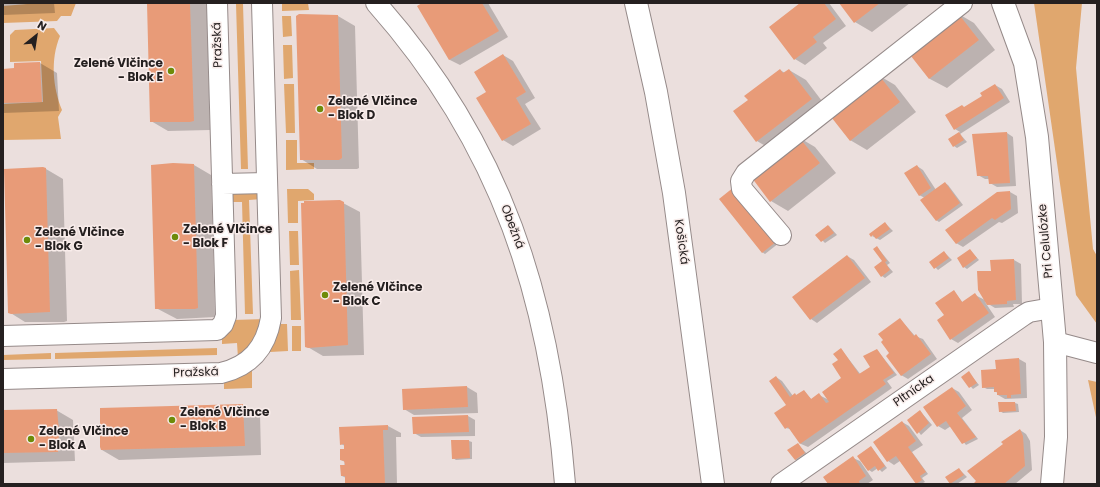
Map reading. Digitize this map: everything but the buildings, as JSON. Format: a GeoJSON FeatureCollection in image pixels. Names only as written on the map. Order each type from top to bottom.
{"type":"FeatureCollection","features":[{"type":"Feature","properties":{"kind":"street","name":"Pražská"},"geometry":{"type":"LineString","coordinates":[[3,336],[217,330],[223,324],[226,316],[217,3]]}},
{"type":"Feature","properties":{"kind":"street","name":"Pražská"},"geometry":{"type":"LineString","coordinates":[[3,379],[221,373],[235,369],[258,351],[268,335],[271,318],[262,3]]}},
{"type":"Feature","properties":{"kind":"street","name":"Obežná"},"geometry":{"type":"LineString","coordinates":[[376,3],[403,34],[463,121],[499,191],[514,228],[526,264],[547,346],[560,423],[565,484]]}},
{"type":"Feature","properties":{"kind":"street","name":"Košická"},"geometry":{"type":"LineString","coordinates":[[636,3],[656,92],[674,193],[713,484]]}},
{"type":"Feature","properties":{"kind":"street"},"geometry":{"type":"LineString","coordinates":[[781,235],[742,189],[741,181],[746,173],[962,3]]}},
{"type":"Feature","properties":{"kind":"street","name":"Pri Celulózke"},"geometry":{"type":"LineString","coordinates":[[1003,3],[1025,63],[1037,137],[1055,342],[1056,437],[1052,484]]}},
{"type":"Feature","properties":{"kind":"street"},"geometry":{"type":"LineString","coordinates":[[222,184],[267,183]]}},
{"type":"Feature","properties":{"kind":"street","name":"Pltnícka"},"geometry":{"type":"LineString","coordinates":[[781,484],[1024,315],[1029,312],[1052,308]]}},
{"type":"Feature","properties":{"kind":"street"},"geometry":{"type":"LineString","coordinates":[[1055,342],[1097,354]]}},
{"type":"Feature","properties":{"kind":"shaded area"},"geometry":{"type":"Polygon","coordinates":[[[39,3],[76,3],[71,16],[61,16],[57,21],[3,23],[3,6],[39,3]]]}},
{"type":"Feature","properties":{"kind":"shaded area"},"geometry":{"type":"Polygon","coordinates":[[[282,3],[308,3],[309,10],[282,11],[282,3]]]}},
{"type":"Feature","properties":{"kind":"shaded area"},"geometry":{"type":"Polygon","coordinates":[[[1034,3],[1082,3],[1076,68],[1093,249],[1097,256],[1097,324],[1076,295],[1034,3]]]}},
{"type":"Feature","properties":{"kind":"shaded area"},"geometry":{"type":"Polygon","coordinates":[[[236,4],[243,4],[248,169],[241,169],[236,4]]]}},
{"type":"Feature","properties":{"kind":"shaded area"},"geometry":{"type":"Polygon","coordinates":[[[282,16],[291,16],[292,36],[283,37],[282,16]]]}},
{"type":"Feature","properties":{"kind":"shaded area"},"geometry":{"type":"Polygon","coordinates":[[[54,28],[60,36],[55,55],[54,74],[56,93],[62,110],[58,117],[61,139],[3,140],[3,104],[43,102],[41,61],[10,62],[10,35],[15,30],[54,28]]]}},
{"type":"Feature","properties":{"kind":"shaded area"},"geometry":{"type":"Polygon","coordinates":[[[283,45],[292,45],[293,78],[284,79],[283,45]]]}},
{"type":"Feature","properties":{"kind":"shaded area"},"geometry":{"type":"Polygon","coordinates":[[[284,84],[294,84],[295,133],[286,133],[284,84]]]}},
{"type":"Feature","properties":{"kind":"shaded area"},"geometry":{"type":"Polygon","coordinates":[[[286,140],[297,140],[297,163],[314,163],[314,169],[286,170],[286,140]]]}},
{"type":"Feature","properties":{"kind":"shaded area"},"geometry":{"type":"Polygon","coordinates":[[[287,189],[308,189],[314,194],[314,200],[298,201],[298,223],[288,223],[287,189]]]}},
{"type":"Feature","properties":{"kind":"shaded area"},"geometry":{"type":"Polygon","coordinates":[[[257,190],[262,199],[249,200],[253,314],[245,314],[242,202],[229,202],[232,193],[257,190]]]}},
{"type":"Feature","properties":{"kind":"shaded area"},"geometry":{"type":"Polygon","coordinates":[[[289,231],[298,231],[299,265],[290,265],[289,231]]]}},
{"type":"Feature","properties":{"kind":"shaded area"},"geometry":{"type":"Polygon","coordinates":[[[299,270],[301,320],[291,320],[290,271],[299,270]]]}},
{"type":"Feature","properties":{"kind":"shaded area"},"geometry":{"type":"Polygon","coordinates":[[[266,319],[262,334],[238,358],[237,343],[222,344],[222,335],[232,320],[266,319]]]}},
{"type":"Feature","properties":{"kind":"shaded area"},"geometry":{"type":"Polygon","coordinates":[[[279,324],[287,324],[288,351],[270,352],[252,369],[252,388],[224,389],[224,382],[279,324]]]}},
{"type":"Feature","properties":{"kind":"shaded area"},"geometry":{"type":"Polygon","coordinates":[[[292,326],[301,326],[301,351],[292,351],[292,326]]]}},
{"type":"Feature","properties":{"kind":"shaded area"},"geometry":{"type":"Polygon","coordinates":[[[217,348],[217,355],[55,359],[55,353],[217,348]]]}},
{"type":"Feature","properties":{"kind":"shaded area"},"geometry":{"type":"Polygon","coordinates":[[[51,353],[51,359],[3,360],[3,355],[51,353]]]}},
{"type":"Feature","properties":{"kind":"shaded area"},"geometry":{"type":"Polygon","coordinates":[[[1088,380],[1097,382],[1097,422],[1088,380]]]}},
{"type":"Feature","properties":{"kind":"place","name":"Zelené Vlčince - Blok E"},"geometry":{"type":"Point","coordinates":[171,71]}},
{"type":"Feature","properties":{"kind":"place","name":"Zelené Vlčince - Blok D"},"geometry":{"type":"Point","coordinates":[320,109]}},
{"type":"Feature","properties":{"kind":"place","name":"Zelené Vlčince - Blok F"},"geometry":{"type":"Point","coordinates":[175,237]}},
{"type":"Feature","properties":{"kind":"place","name":"Zelené Vlčince - Blok G"},"geometry":{"type":"Point","coordinates":[27,240]}},
{"type":"Feature","properties":{"kind":"place","name":"Zelené Vlčince - Blok C"},"geometry":{"type":"Point","coordinates":[325,295]}},
{"type":"Feature","properties":{"kind":"place","name":"Zelené Vlčince - Blok B"},"geometry":{"type":"Point","coordinates":[172,420]}},
{"type":"Feature","properties":{"kind":"place","name":"Zelené Vlčince - Blok A"},"geometry":{"type":"Point","coordinates":[31,439]}}]}
